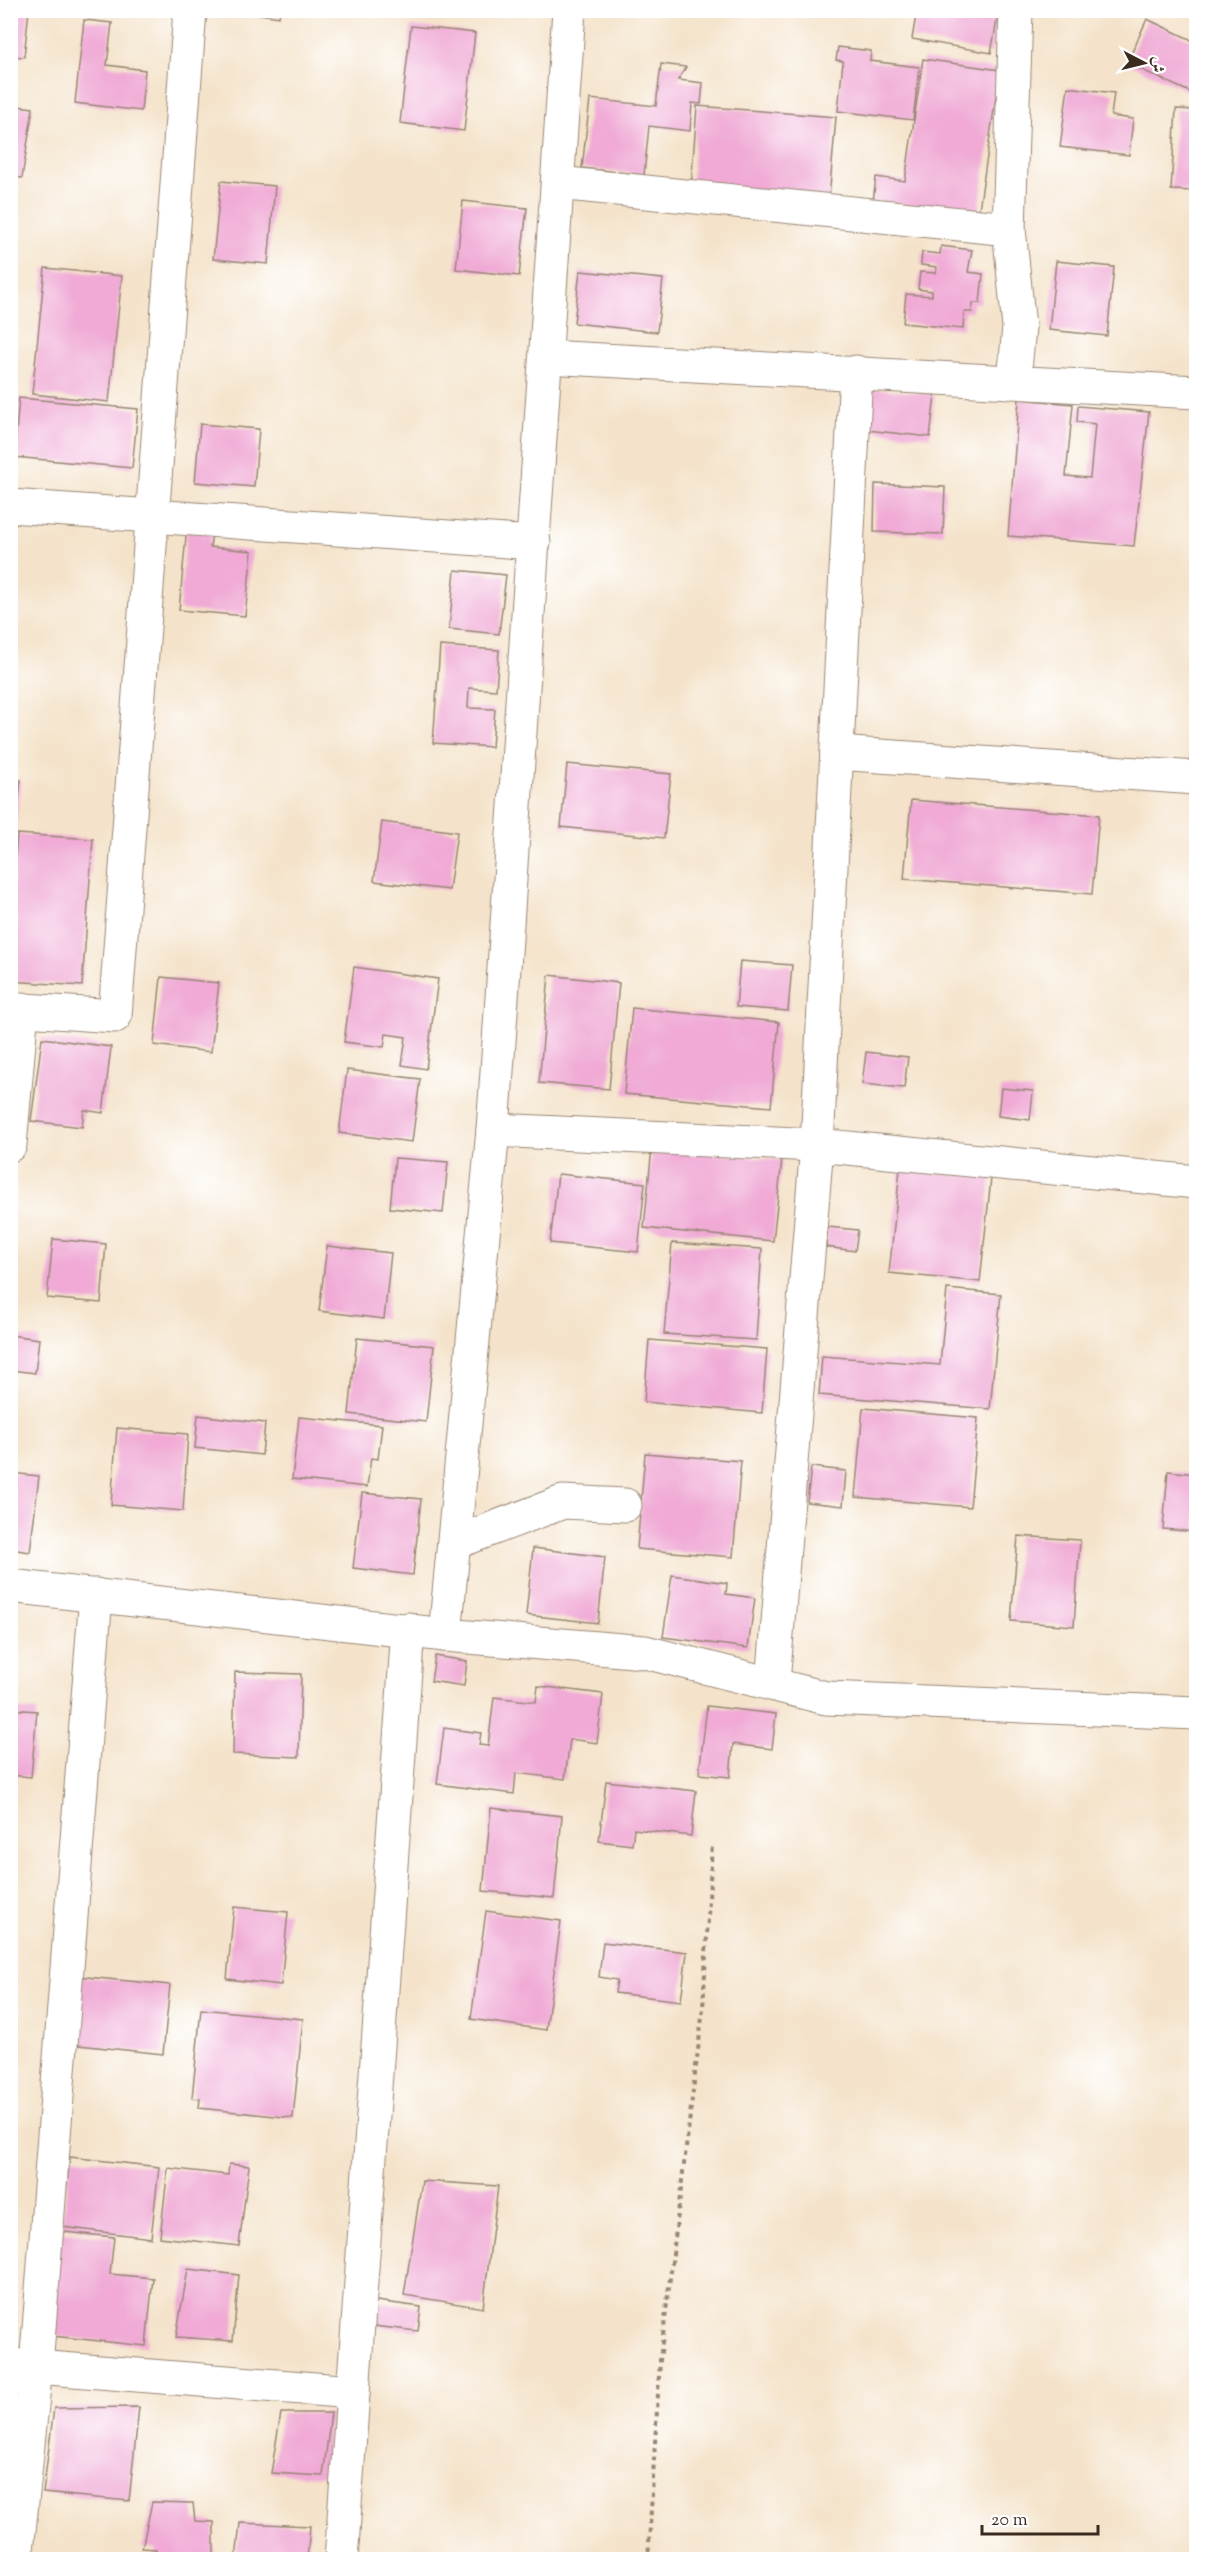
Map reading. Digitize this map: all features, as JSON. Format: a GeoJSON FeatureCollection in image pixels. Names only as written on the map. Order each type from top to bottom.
{"type":"FeatureCollection","features":[{"type":"Feature","properties":{"kind":"street"},"geometry":{"type":"LineString","coordinates":[[10,1146],[16,1009],[114,1016],[190,10]]}},
{"type":"Feature","properties":{"kind":"street"},"geometry":{"type":"LineString","coordinates":[[445,1635],[493,1130],[569,10]]}},
{"type":"Feature","properties":{"kind":"street"},"geometry":{"type":"LineString","coordinates":[[1014,381],[1019,327],[1009,229],[1017,10]]}},
{"type":"Feature","properties":{"kind":"street"},"geometry":{"type":"LineString","coordinates":[[558,183],[1009,229]]}},
{"type":"Feature","properties":{"kind":"street"},"geometry":{"type":"LineString","coordinates":[[546,357],[1197,392]]}},
{"type":"Feature","properties":{"kind":"street"},"geometry":{"type":"LineString","coordinates":[[773,1683],[817,1145],[856,372]]}},
{"type":"Feature","properties":{"kind":"street"},"geometry":{"type":"LineString","coordinates":[[10,506],[534,543]]}},
{"type":"Feature","properties":{"kind":"street"},"geometry":{"type":"LineString","coordinates":[[837,753],[1197,778]]}},
{"type":"Feature","properties":{"kind":"street"},"geometry":{"type":"LineString","coordinates":[[493,1130],[817,1145],[1197,1182]]}},
{"type":"Feature","properties":{"kind":"street"},"geometry":{"type":"LineString","coordinates":[[454,1543],[563,1502],[625,1505]]}},
{"type":"Feature","properties":{"kind":"street"},"geometry":{"type":"LineString","coordinates":[[10,1586],[408,1629],[445,1635],[645,1652],[826,1698],[1197,1713]]}},
{"type":"Feature","properties":{"kind":"street"},"geometry":{"type":"LineString","coordinates":[[16,2559],[23,2366],[96,1595]]}},
{"type":"Feature","properties":{"kind":"street"},"geometry":{"type":"LineString","coordinates":[[341,2559],[408,1629]]}},
{"type":"Feature","properties":{"kind":"street"},"geometry":{"type":"LineString","coordinates":[[23,2366],[353,2392]]}},
{"type":"Feature","properties":{"kind":"path"},"geometry":{"type":"LineString","coordinates":[[648,2559],[660,2360],[703,2009],[712,1844]]}},
{"type":"Feature","properties":{"kind":"building"},"geometry":{"type":"Polygon","coordinates":[[[10,10],[29,10],[24,57],[10,56],[10,10]]]}},
{"type":"Feature","properties":{"kind":"building"},"geometry":{"type":"Polygon","coordinates":[[[235,10],[280,10],[279,17],[235,10]]]}},
{"type":"Feature","properties":{"kind":"building"},"geometry":{"type":"Polygon","coordinates":[[[917,10],[999,10],[991,53],[912,39],[917,10]]]}},
{"type":"Feature","properties":{"kind":"building"},"geometry":{"type":"Polygon","coordinates":[[[1147,19],[1196,42],[1196,95],[1127,63],[1147,19]]]}},
{"type":"Feature","properties":{"kind":"building"},"geometry":{"type":"Polygon","coordinates":[[[84,20],[112,23],[107,65],[145,70],[141,111],[75,103],[84,20]]]}},
{"type":"Feature","properties":{"kind":"building"},"geometry":{"type":"Polygon","coordinates":[[[411,26],[475,33],[464,131],[400,123],[411,26]]]}},
{"type":"Feature","properties":{"kind":"building"},"geometry":{"type":"Polygon","coordinates":[[[838,47],[871,51],[870,61],[919,67],[913,120],[838,111],[843,61],[836,60],[838,47]]]}},
{"type":"Feature","properties":{"kind":"building"},"geometry":{"type":"Polygon","coordinates":[[[923,59],[1000,70],[978,216],[873,201],[876,177],[905,181],[923,59]]]}},
{"type":"Feature","properties":{"kind":"building"},"geometry":{"type":"Polygon","coordinates":[[[661,64],[686,67],[678,80],[703,83],[701,104],[692,103],[690,131],[649,126],[644,175],[582,168],[590,99],[656,106],[661,64]]]}},
{"type":"Feature","properties":{"kind":"building"},"geometry":{"type":"Polygon","coordinates":[[[1068,87],[1114,93],[1111,116],[1133,119],[1129,155],[1060,147],[1068,87]]]}},
{"type":"Feature","properties":{"kind":"building"},"geometry":{"type":"Polygon","coordinates":[[[10,105],[33,108],[22,178],[10,177],[10,105]]]}},
{"type":"Feature","properties":{"kind":"building"},"geometry":{"type":"Polygon","coordinates":[[[697,106],[836,117],[829,199],[691,188],[697,106]]]}},
{"type":"Feature","properties":{"kind":"building"},"geometry":{"type":"Polygon","coordinates":[[[1176,109],[1196,110],[1196,191],[1171,190],[1176,109]]]}},
{"type":"Feature","properties":{"kind":"building"},"geometry":{"type":"Polygon","coordinates":[[[221,181],[275,186],[268,264],[213,259],[221,181]]]}},
{"type":"Feature","properties":{"kind":"building"},"geometry":{"type":"Polygon","coordinates":[[[463,201],[527,208],[519,276],[456,269],[463,201]]]}},
{"type":"Feature","properties":{"kind":"building"},"geometry":{"type":"Polygon","coordinates":[[[941,246],[972,250],[968,272],[983,274],[980,303],[973,303],[972,312],[964,312],[963,329],[903,323],[906,294],[932,296],[932,291],[918,289],[920,272],[936,273],[937,267],[921,265],[922,252],[940,254],[941,246]]]}},
{"type":"Feature","properties":{"kind":"building"},"geometry":{"type":"Polygon","coordinates":[[[1056,261],[1114,267],[1107,336],[1049,330],[1056,261]]]}},
{"type":"Feature","properties":{"kind":"building"},"geometry":{"type":"Polygon","coordinates":[[[45,268],[122,276],[109,402],[32,394],[45,268]]]}},
{"type":"Feature","properties":{"kind":"building"},"geometry":{"type":"Polygon","coordinates":[[[580,271],[663,279],[657,332],[574,323],[580,271]]]}},
{"type":"Feature","properties":{"kind":"building"},"geometry":{"type":"Polygon","coordinates":[[[871,388],[935,395],[930,437],[867,430],[871,388]]]}},
{"type":"Feature","properties":{"kind":"building"},"geometry":{"type":"Polygon","coordinates":[[[19,398],[138,409],[132,468],[14,457],[19,398]]]}},
{"type":"Feature","properties":{"kind":"building"},"geometry":{"type":"Polygon","coordinates":[[[1019,399],[1073,404],[1066,476],[1090,478],[1095,424],[1077,422],[1078,406],[1149,412],[1134,546],[1008,536],[1019,399]]]}},
{"type":"Feature","properties":{"kind":"building"},"geometry":{"type":"Polygon","coordinates":[[[200,424],[259,429],[254,487],[195,482],[200,424]]]}},
{"type":"Feature","properties":{"kind":"building"},"geometry":{"type":"Polygon","coordinates":[[[875,484],[945,487],[943,534],[874,532],[875,484]]]}},
{"type":"Feature","properties":{"kind":"building"},"geometry":{"type":"Polygon","coordinates":[[[187,526],[213,528],[210,547],[252,551],[245,616],[179,610],[187,526]]]}},
{"type":"Feature","properties":{"kind":"building"},"geometry":{"type":"Polygon","coordinates":[[[455,570],[506,575],[499,634],[449,629],[455,570]]]}},
{"type":"Feature","properties":{"kind":"building"},"geometry":{"type":"Polygon","coordinates":[[[440,646],[499,650],[496,690],[469,688],[468,708],[495,709],[492,747],[433,743],[440,646]]]}},
{"type":"Feature","properties":{"kind":"building"},"geometry":{"type":"Polygon","coordinates":[[[567,764],[671,774],[664,838],[561,827],[567,764]]]}},
{"type":"Feature","properties":{"kind":"building"},"geometry":{"type":"Polygon","coordinates":[[[10,779],[21,780],[16,823],[10,822],[10,779]]]}},
{"type":"Feature","properties":{"kind":"building"},"geometry":{"type":"Polygon","coordinates":[[[911,800],[1099,815],[1092,894],[904,879],[911,800]]]}},
{"type":"Feature","properties":{"kind":"building"},"geometry":{"type":"Polygon","coordinates":[[[382,822],[457,832],[449,890],[374,881],[382,822]]]}},
{"type":"Feature","properties":{"kind":"building"},"geometry":{"type":"Polygon","coordinates":[[[17,834],[93,839],[82,986],[10,981],[10,922],[17,834]]]}},
{"type":"Feature","properties":{"kind":"building"},"geometry":{"type":"Polygon","coordinates":[[[740,961],[792,965],[788,1011],[736,1007],[740,961]]]}},
{"type":"Feature","properties":{"kind":"building"},"geometry":{"type":"Polygon","coordinates":[[[354,967],[438,979],[426,1069],[402,1065],[406,1037],[386,1034],[384,1047],[344,1042],[354,967]]]}},
{"type":"Feature","properties":{"kind":"building"},"geometry":{"type":"Polygon","coordinates":[[[549,975],[619,983],[609,1089],[539,1083],[549,975]]]}},
{"type":"Feature","properties":{"kind":"building"},"geometry":{"type":"Polygon","coordinates":[[[161,977],[219,983],[211,1052],[154,1045],[161,977]]]}},
{"type":"Feature","properties":{"kind":"building"},"geometry":{"type":"Polygon","coordinates":[[[632,1008],[779,1022],[771,1107],[624,1094],[632,1008]]]}},
{"type":"Feature","properties":{"kind":"building"},"geometry":{"type":"Polygon","coordinates":[[[42,1038],[111,1047],[103,1113],[84,1110],[82,1127],[31,1121],[42,1038]]]}},
{"type":"Feature","properties":{"kind":"building"},"geometry":{"type":"Polygon","coordinates":[[[866,1052],[908,1057],[904,1088],[862,1084],[866,1052]]]}},
{"type":"Feature","properties":{"kind":"building"},"geometry":{"type":"Polygon","coordinates":[[[347,1070],[420,1079],[412,1142],[339,1133],[347,1070]]]}},
{"type":"Feature","properties":{"kind":"building"},"geometry":{"type":"Polygon","coordinates":[[[1001,1088],[1033,1091],[1030,1120],[998,1116],[1001,1088]]]}},
{"type":"Feature","properties":{"kind":"building"},"geometry":{"type":"Polygon","coordinates":[[[652,1147],[782,1160],[773,1241],[644,1228],[652,1147]]]}},
{"type":"Feature","properties":{"kind":"building"},"geometry":{"type":"Polygon","coordinates":[[[395,1158],[448,1162],[443,1213],[390,1208],[395,1158]]]}},
{"type":"Feature","properties":{"kind":"building"},"geometry":{"type":"Polygon","coordinates":[[[900,1169],[991,1178],[980,1282],[889,1273],[900,1169]]]}},
{"type":"Feature","properties":{"kind":"building"},"geometry":{"type":"Polygon","coordinates":[[[558,1174],[645,1183],[638,1252],[550,1243],[558,1174]]]}},
{"type":"Feature","properties":{"kind":"building"},"geometry":{"type":"Polygon","coordinates":[[[828,1227],[858,1230],[855,1251],[826,1247],[828,1227]]]}},
{"type":"Feature","properties":{"kind":"building"},"geometry":{"type":"Polygon","coordinates":[[[53,1239],[106,1244],[101,1303],[47,1298],[53,1239]]]}},
{"type":"Feature","properties":{"kind":"building"},"geometry":{"type":"Polygon","coordinates":[[[672,1243],[762,1249],[756,1340],[664,1334],[672,1243]]]}},
{"type":"Feature","properties":{"kind":"building"},"geometry":{"type":"Polygon","coordinates":[[[327,1246],[391,1253],[384,1319],[319,1311],[327,1246]]]}},
{"type":"Feature","properties":{"kind":"building"},"geometry":{"type":"Polygon","coordinates":[[[947,1289],[1001,1294],[990,1409],[819,1395],[822,1356],[940,1365],[947,1289]]]}},
{"type":"Feature","properties":{"kind":"building"},"geometry":{"type":"Polygon","coordinates":[[[10,1335],[39,1339],[35,1373],[10,1370],[10,1335]]]}},
{"type":"Feature","properties":{"kind":"building"},"geometry":{"type":"Polygon","coordinates":[[[357,1338],[434,1346],[426,1422],[349,1414],[357,1338]]]}},
{"type":"Feature","properties":{"kind":"building"},"geometry":{"type":"Polygon","coordinates":[[[649,1340],[767,1349],[762,1413],[644,1402],[649,1340]]]}},
{"type":"Feature","properties":{"kind":"building"},"geometry":{"type":"Polygon","coordinates":[[[863,1408],[978,1418],[970,1507],[855,1497],[863,1408]]]}},
{"type":"Feature","properties":{"kind":"building"},"geometry":{"type":"Polygon","coordinates":[[[198,1415],[265,1423],[262,1455],[195,1448],[198,1415]]]}},
{"type":"Feature","properties":{"kind":"building"},"geometry":{"type":"Polygon","coordinates":[[[299,1417],[382,1425],[378,1459],[371,1458],[367,1487],[292,1479],[299,1417]]]}},
{"type":"Feature","properties":{"kind":"building"},"geometry":{"type":"Polygon","coordinates":[[[117,1428],[188,1434],[183,1511],[111,1505],[117,1428]]]}},
{"type":"Feature","properties":{"kind":"building"},"geometry":{"type":"Polygon","coordinates":[[[645,1453],[741,1461],[733,1557],[637,1549],[645,1453]]]}},
{"type":"Feature","properties":{"kind":"building"},"geometry":{"type":"Polygon","coordinates":[[[811,1467],[846,1471],[843,1506],[807,1502],[811,1467]]]}},
{"type":"Feature","properties":{"kind":"building"},"geometry":{"type":"Polygon","coordinates":[[[1168,1471],[1196,1474],[1196,1532],[1163,1529],[1168,1471]]]}},
{"type":"Feature","properties":{"kind":"building"},"geometry":{"type":"Polygon","coordinates":[[[10,1473],[39,1476],[30,1552],[10,1549],[10,1473]]]}},
{"type":"Feature","properties":{"kind":"building"},"geometry":{"type":"Polygon","coordinates":[[[362,1493],[421,1499],[413,1575],[353,1568],[362,1493]]]}},
{"type":"Feature","properties":{"kind":"building"},"geometry":{"type":"Polygon","coordinates":[[[1018,1536],[1080,1540],[1074,1626],[1011,1621],[1018,1536]]]}},
{"type":"Feature","properties":{"kind":"building"},"geometry":{"type":"Polygon","coordinates":[[[533,1548],[605,1557],[598,1623],[526,1615],[533,1548]]]}},
{"type":"Feature","properties":{"kind":"building"},"geometry":{"type":"Polygon","coordinates":[[[672,1575],[727,1583],[726,1594],[755,1598],[748,1648],[663,1637],[672,1575]]]}},
{"type":"Feature","properties":{"kind":"building"},"geometry":{"type":"Polygon","coordinates":[[[435,1656],[467,1661],[464,1686],[431,1681],[435,1656]]]}},
{"type":"Feature","properties":{"kind":"building"},"geometry":{"type":"Polygon","coordinates":[[[235,1672],[301,1674],[299,1757],[233,1754],[235,1672]]]}},
{"type":"Feature","properties":{"kind":"building"},"geometry":{"type":"Polygon","coordinates":[[[538,1686],[603,1694],[597,1743],[570,1739],[565,1779],[516,1773],[514,1794],[437,1784],[444,1728],[481,1733],[479,1745],[488,1746],[494,1697],[536,1702],[538,1686]]]}},
{"type":"Feature","properties":{"kind":"building"},"geometry":{"type":"Polygon","coordinates":[[[707,1706],[776,1714],[772,1749],[733,1744],[730,1777],[699,1774],[707,1706]]]}},
{"type":"Feature","properties":{"kind":"building"},"geometry":{"type":"Polygon","coordinates":[[[10,1709],[37,1711],[31,1777],[10,1775],[10,1709]]]}},
{"type":"Feature","properties":{"kind":"building"},"geometry":{"type":"Polygon","coordinates":[[[606,1781],[696,1791],[691,1836],[634,1829],[632,1845],[599,1841],[606,1781]]]}},
{"type":"Feature","properties":{"kind":"building"},"geometry":{"type":"Polygon","coordinates":[[[491,1808],[562,1816],[554,1898],[483,1891],[491,1808]]]}},
{"type":"Feature","properties":{"kind":"building"},"geometry":{"type":"Polygon","coordinates":[[[234,1907],[288,1912],[281,1985],[227,1979],[234,1907]]]}},
{"type":"Feature","properties":{"kind":"building"},"geometry":{"type":"Polygon","coordinates":[[[486,1911],[561,1921],[546,2030],[471,2019],[486,1911]]]}},
{"type":"Feature","properties":{"kind":"building"},"geometry":{"type":"Polygon","coordinates":[[[603,1942],[687,1952],[681,2001],[615,1993],[617,1980],[599,1977],[603,1942]]]}},
{"type":"Feature","properties":{"kind":"building"},"geometry":{"type":"Polygon","coordinates":[[[76,1976],[170,1985],[163,2054],[69,2044],[76,1976]]]}},
{"type":"Feature","properties":{"kind":"building"},"geometry":{"type":"Polygon","coordinates":[[[201,2009],[303,2019],[293,2118],[199,2108],[200,2099],[192,2098],[201,2009]]]}},
{"type":"Feature","properties":{"kind":"building"},"geometry":{"type":"Polygon","coordinates":[[[70,2157],[159,2167],[151,2238],[62,2227],[70,2157]]]}},
{"type":"Feature","properties":{"kind":"building"},"geometry":{"type":"Polygon","coordinates":[[[229,2164],[249,2166],[239,2246],[160,2237],[168,2168],[228,2175],[229,2164]]]}},
{"type":"Feature","properties":{"kind":"building"},"geometry":{"type":"Polygon","coordinates":[[[422,2181],[498,2186],[483,2308],[404,2295],[422,2181]]]}},
{"type":"Feature","properties":{"kind":"building"},"geometry":{"type":"Polygon","coordinates":[[[54,2231],[114,2237],[110,2274],[153,2278],[146,2346],[43,2335],[54,2231]]]}},
{"type":"Feature","properties":{"kind":"building"},"geometry":{"type":"Polygon","coordinates":[[[188,2269],[239,2275],[233,2341],[176,2337],[188,2269]]]}},
{"type":"Feature","properties":{"kind":"building"},"geometry":{"type":"Polygon","coordinates":[[[376,2301],[421,2307],[418,2331],[373,2326],[376,2301]]]}},
{"type":"Feature","properties":{"kind":"building"},"geometry":{"type":"Polygon","coordinates":[[[139,2407],[129,2501],[43,2493],[54,2408],[139,2407]]]}},
{"type":"Feature","properties":{"kind":"building"},"geometry":{"type":"Polygon","coordinates":[[[281,2413],[331,2413],[323,2476],[271,2473],[281,2413]]]}},
{"type":"Feature","properties":{"kind":"building"},"geometry":{"type":"Polygon","coordinates":[[[152,2502],[193,2503],[195,2521],[214,2522],[214,2560],[152,2560],[156,2549],[142,2548],[152,2502]]]}},
{"type":"Feature","properties":{"kind":"building"},"geometry":{"type":"Polygon","coordinates":[[[240,2523],[310,2526],[307,2560],[236,2560],[240,2523]]]}}]}
